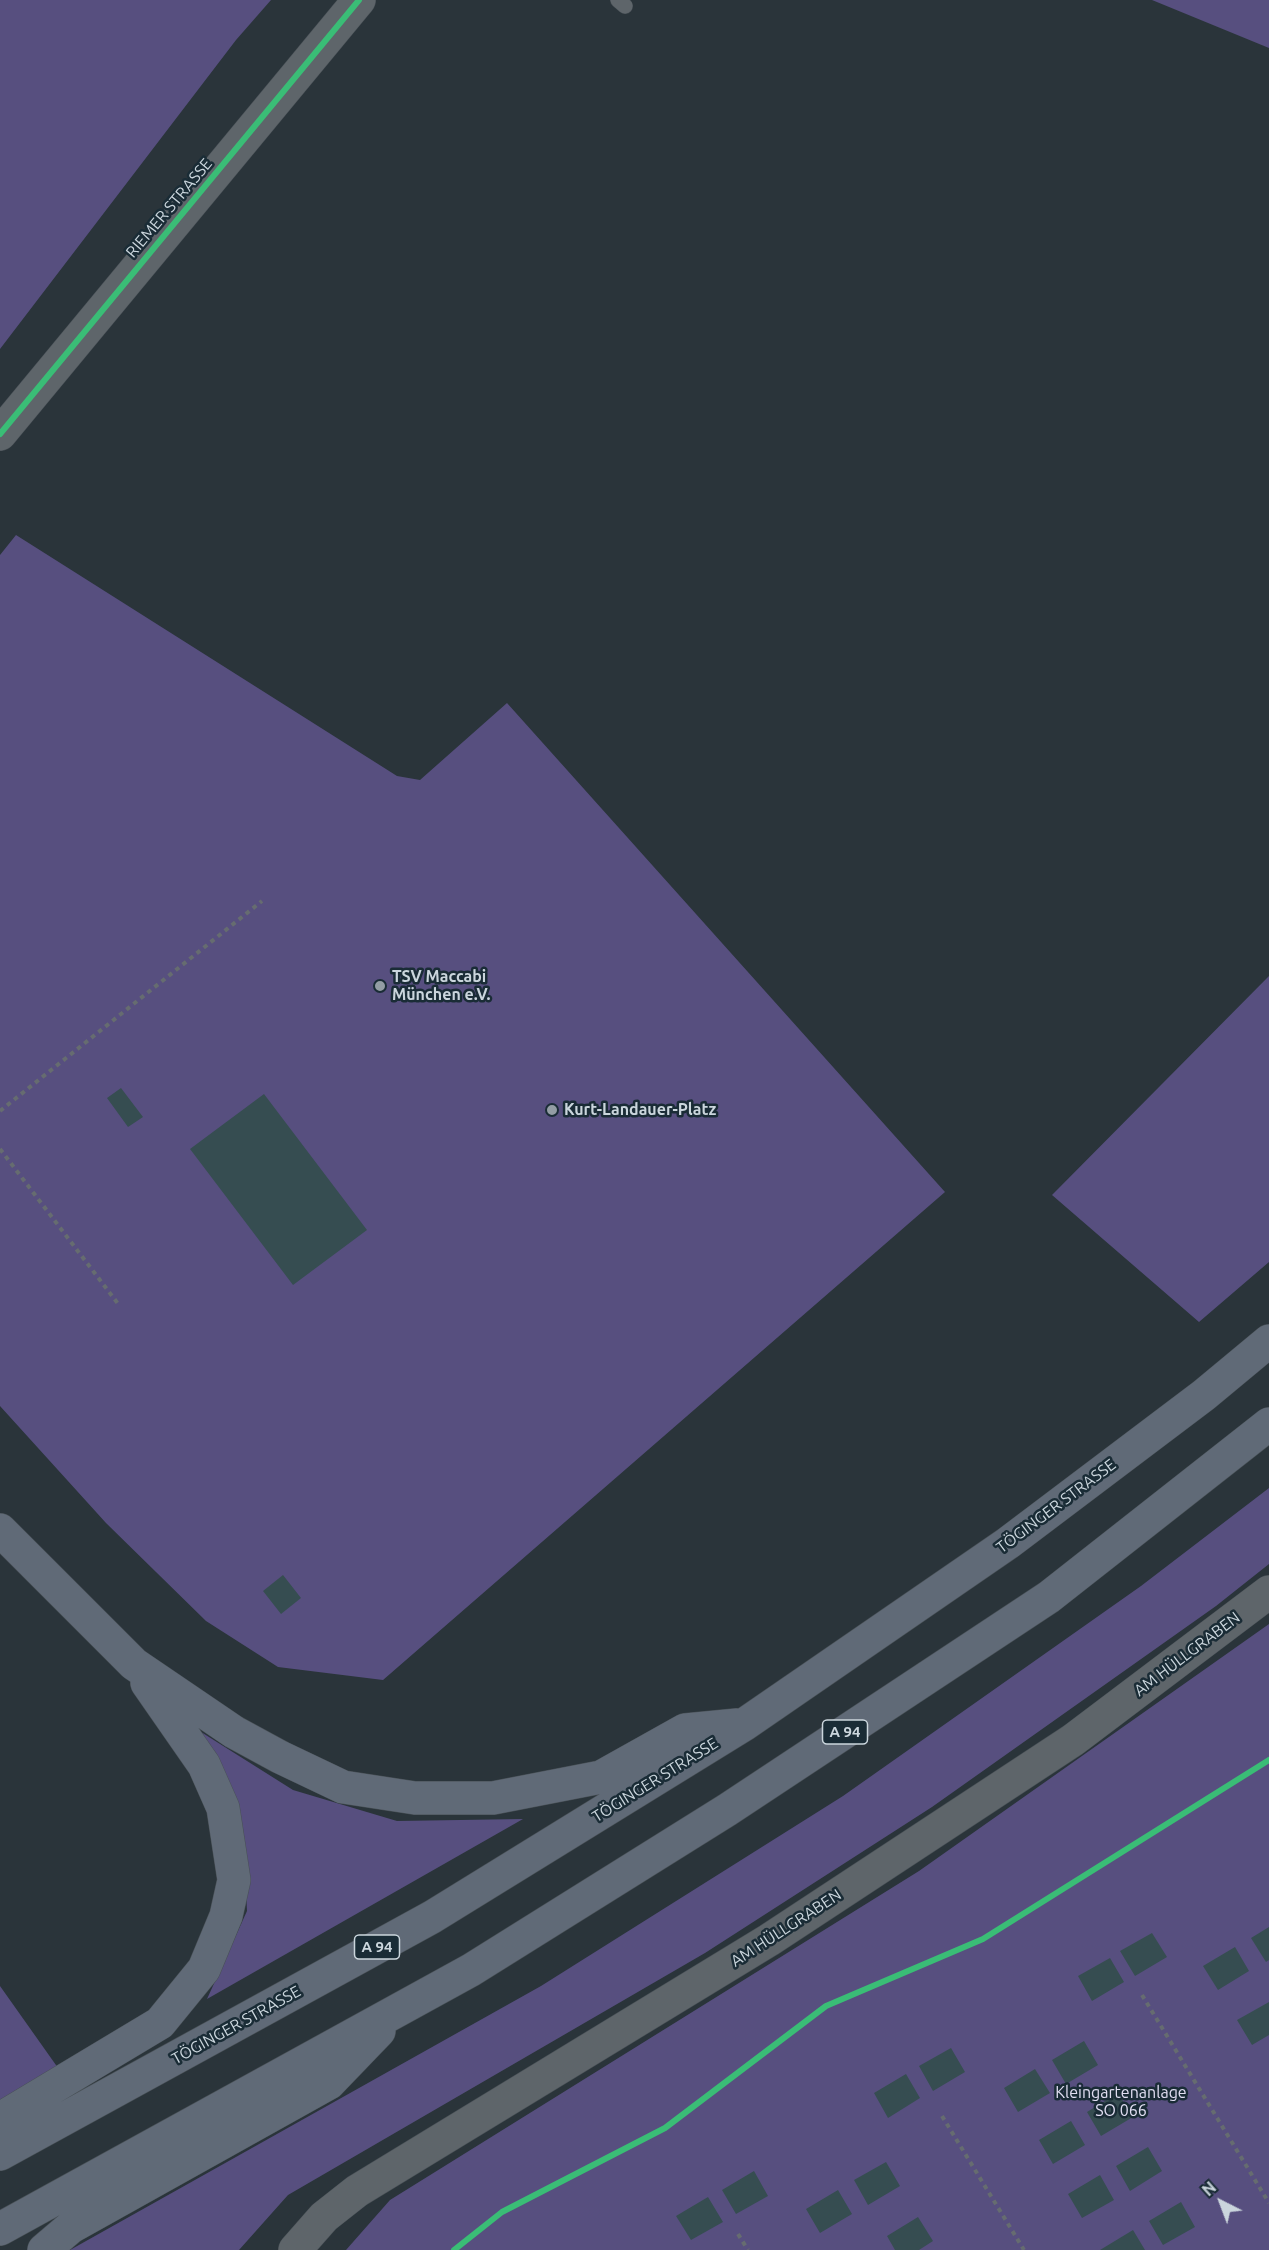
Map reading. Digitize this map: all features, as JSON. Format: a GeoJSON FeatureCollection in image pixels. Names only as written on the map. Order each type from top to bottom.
{"type":"FeatureCollection","features":[{"type":"Feature","properties":{"kind":"highway","name":"TÖGINGER STRASSE"},"geometry":{"type":"LineString","coordinates":[[0,2154],[432,1917],[745,1724],[1008,1543],[1204,1395],[1269,1341]]}},
{"type":"Feature","properties":{"kind":"highway","name":"A 94"},"geometry":{"type":"LineString","coordinates":[[0,2229],[471,1970],[727,1810],[1048,1597],[1269,1424]]}},
{"type":"Feature","properties":{"kind":"highway"},"geometry":{"type":"LineString","coordinates":[[0,1530],[134,1664],[204,1765],[224,1808],[234,1880],[226,1916],[204,1969],[160,2023],[0,2119]]}},
{"type":"Feature","properties":{"kind":"highway"},"geometry":{"type":"LineString","coordinates":[[134,1664],[234,1732],[280,1757],[343,1786],[415,1798],[493,1798],[601,1777],[685,1730],[745,1724]]}},
{"type":"Feature","properties":{"kind":"highway"},"geometry":{"type":"LineString","coordinates":[[44,2250],[71,2227],[329,2083],[399,2009]]}},
{"type":"Feature","properties":{"kind":"main road","name":"RIEMER STRASSE"},"geometry":{"type":"LineString","coordinates":[[0,434],[358,0]]}},
{"type":"Feature","properties":{"kind":"main road","name":"AM HÜLLGRABEN"},"geometry":{"type":"LineString","coordinates":[[295,2250],[324,2217],[357,2191],[769,1940],[1073,1740],[1269,1592]]}},
{"type":"Feature","properties":{"kind":"path"},"geometry":{"type":"LineString","coordinates":[[0,1111],[262,901]]}},
{"type":"Feature","properties":{"kind":"path"},"geometry":{"type":"LineString","coordinates":[[0,1149],[119,1305]]}},
{"type":"Feature","properties":{"kind":"path"},"geometry":{"type":"LineString","coordinates":[[1142,1995],[1269,2203]]}},
{"type":"Feature","properties":{"kind":"path"},"geometry":{"type":"LineString","coordinates":[[942,2116],[1024,2250]]}},
{"type":"Feature","properties":{"kind":"path"},"geometry":{"type":"LineString","coordinates":[[738,2234],[748,2250]]}},
{"type":"Feature","properties":{"kind":"green space"},"geometry":{"type":"Polygon","coordinates":[[[0,0],[271,0],[236,40],[0,349],[0,0]]]}},
{"type":"Feature","properties":{"kind":"green space"},"geometry":{"type":"Polygon","coordinates":[[[1152,0],[1269,0],[1269,48],[1152,0]]]}},
{"type":"Feature","properties":{"kind":"green space","name":"TSV Maccabi München e.V."},"geometry":{"type":"Polygon","coordinates":[[[16,535],[397,776],[420,780],[507,703],[945,1192],[383,1680],[278,1667],[206,1621],[106,1523],[0,1406],[0,555],[16,535]]]}},
{"type":"Feature","properties":{"kind":"green space"},"geometry":{"type":"Polygon","coordinates":[[[1269,976],[1269,1262],[1199,1322],[1052,1195],[1269,976]]]}},
{"type":"Feature","properties":{"kind":"green space"},"geometry":{"type":"Polygon","coordinates":[[[1269,1488],[1269,1564],[1216,1606],[932,1807],[705,1953],[288,2195],[239,2250],[70,2250],[541,1986],[843,1796],[1141,1586],[1269,1488]]]}},
{"type":"Feature","properties":{"kind":"green space","name":"Kleingartenanlage SO 066"},"geometry":{"type":"Polygon","coordinates":[[[1269,1624],[1269,2250],[346,2250],[390,2200],[919,1871],[1269,1624]]]}},
{"type":"Feature","properties":{"kind":"green space"},"geometry":{"type":"Polygon","coordinates":[[[201,1732],[293,1790],[397,1821],[523,1819],[207,1999],[247,1911],[243,1830],[201,1732]]]}},
{"type":"Feature","properties":{"kind":"green space"},"geometry":{"type":"Polygon","coordinates":[[[0,1986],[63,2075],[0,2106],[0,1986]]]}},
{"type":"Feature","properties":{"kind":"building"},"geometry":{"type":"Polygon","coordinates":[[[121,1088],[143,1117],[128,1127],[107,1098],[121,1088]]]}},
{"type":"Feature","properties":{"kind":"building"},"geometry":{"type":"Polygon","coordinates":[[[264,1094],[367,1230],[293,1285],[190,1149],[264,1094]]]}},
{"type":"Feature","properties":{"kind":"building"},"geometry":{"type":"Polygon","coordinates":[[[283,1575],[301,1598],[281,1614],[263,1591],[283,1575]]]}},
{"type":"Feature","properties":{"kind":"building"},"geometry":{"type":"Polygon","coordinates":[[[1269,1927],[1269,1960],[1266,1962],[1251,1938],[1269,1927]]]}},
{"type":"Feature","properties":{"kind":"building"},"geometry":{"type":"Polygon","coordinates":[[[1152,1933],[1167,1957],[1135,1976],[1120,1951],[1152,1933]]]}},
{"type":"Feature","properties":{"kind":"building"},"geometry":{"type":"Polygon","coordinates":[[[1235,1947],[1249,1971],[1218,1990],[1203,1966],[1235,1947]]]}},
{"type":"Feature","properties":{"kind":"building"},"geometry":{"type":"Polygon","coordinates":[[[1110,1958],[1124,1982],[1092,2001],[1078,1976],[1110,1958]]]}},
{"type":"Feature","properties":{"kind":"building"},"geometry":{"type":"Polygon","coordinates":[[[1269,2002],[1269,2035],[1252,2045],[1237,2020],[1269,2002]]]}},
{"type":"Feature","properties":{"kind":"building"},"geometry":{"type":"Polygon","coordinates":[[[1084,2041],[1098,2065],[1066,2084],[1052,2060],[1084,2041]]]}},
{"type":"Feature","properties":{"kind":"building"},"geometry":{"type":"Polygon","coordinates":[[[951,2048],[965,2072],[933,2091],[919,2066],[951,2048]]]}},
{"type":"Feature","properties":{"kind":"building"},"geometry":{"type":"Polygon","coordinates":[[[1035,2069],[1050,2093],[1018,2112],[1004,2088],[1035,2069]]]}},
{"type":"Feature","properties":{"kind":"building"},"geometry":{"type":"Polygon","coordinates":[[[906,2074],[920,2098],[888,2118],[874,2093],[906,2074]]]}},
{"type":"Feature","properties":{"kind":"building"},"geometry":{"type":"Polygon","coordinates":[[[1118,2093],[1133,2117],[1101,2136],[1087,2112],[1118,2093]]]}},
{"type":"Feature","properties":{"kind":"building"},"geometry":{"type":"Polygon","coordinates":[[[1071,2121],[1085,2145],[1053,2164],[1039,2140],[1071,2121]]]}},
{"type":"Feature","properties":{"kind":"building"},"geometry":{"type":"Polygon","coordinates":[[[1148,2147],[1162,2171],[1130,2191],[1116,2166],[1148,2147]]]}},
{"type":"Feature","properties":{"kind":"building"},"geometry":{"type":"Polygon","coordinates":[[[886,2162],[900,2186],[868,2205],[854,2180],[886,2162]]]}},
{"type":"Feature","properties":{"kind":"building"},"geometry":{"type":"Polygon","coordinates":[[[754,2171],[768,2196],[736,2214],[722,2190],[754,2171]]]}},
{"type":"Feature","properties":{"kind":"building"},"geometry":{"type":"Polygon","coordinates":[[[1100,2175],[1114,2200],[1082,2218],[1068,2194],[1100,2175]]]}},
{"type":"Feature","properties":{"kind":"building"},"geometry":{"type":"Polygon","coordinates":[[[838,2190],[852,2214],[820,2233],[806,2209],[838,2190]]]}},
{"type":"Feature","properties":{"kind":"building"},"geometry":{"type":"Polygon","coordinates":[[[708,2197],[723,2222],[691,2240],[676,2216],[708,2197]]]}},
{"type":"Feature","properties":{"kind":"building"},"geometry":{"type":"Polygon","coordinates":[[[1181,2202],[1195,2227],[1163,2245],[1149,2221],[1181,2202]]]}},
{"type":"Feature","properties":{"kind":"building"},"geometry":{"type":"Polygon","coordinates":[[[918,2217],[933,2241],[919,2250],[895,2250],[887,2236],[918,2217]]]}},
{"type":"Feature","properties":{"kind":"building"},"geometry":{"type":"Polygon","coordinates":[[[1133,2230],[1145,2250],[1100,2250],[1133,2230]]]}},
{"type":"Feature","properties":{"kind":"cycle path"},"geometry":{"type":"LineString","coordinates":[[0,434],[359,0]]}},
{"type":"Feature","properties":{"kind":"cycle path"},"geometry":{"type":"LineString","coordinates":[[454,2250],[502,2212],[665,2128],[826,2006],[983,1939],[1269,1760]]}},
{"type":"Feature","properties":{"kind":"place","name":"TSV Maccabi München e.V."},"geometry":{"type":"Point","coordinates":[380,986]}},
{"type":"Feature","properties":{"kind":"place","name":"Kurt-Landauer-Platz"},"geometry":{"type":"Point","coordinates":[552,1110]}}]}
